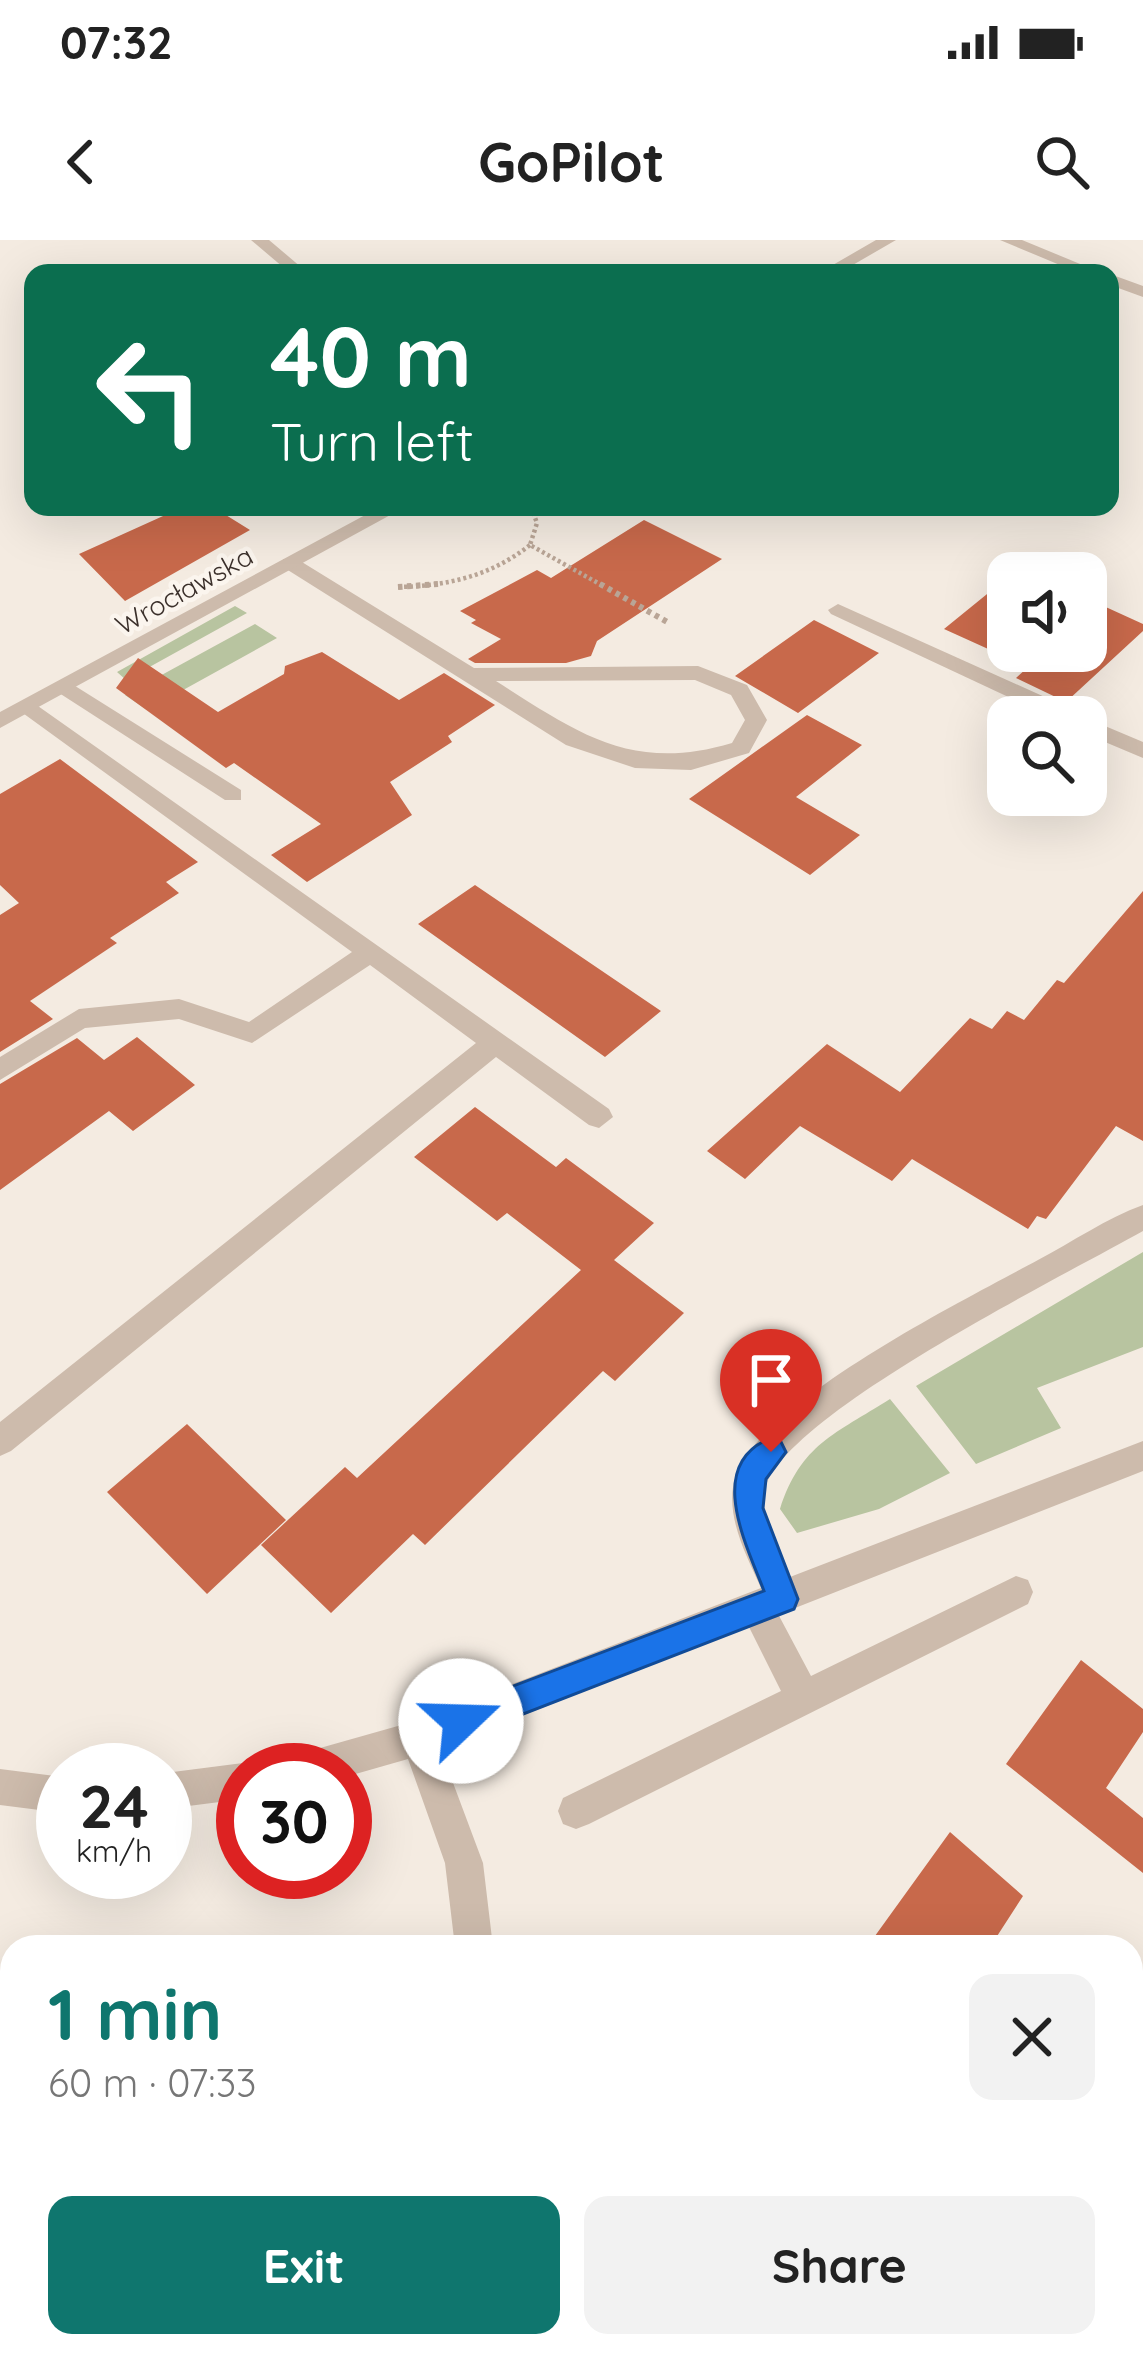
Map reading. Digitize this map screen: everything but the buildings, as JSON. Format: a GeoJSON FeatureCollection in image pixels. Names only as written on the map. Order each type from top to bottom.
{"type":"FeatureCollection","features":[{"type":"Feature","properties":{"kind":"street"},"geometry":{"type":"LineString","coordinates":[[259,240],[289,264]]}},
{"type":"Feature","properties":{"kind":"street"},"geometry":{"type":"LineString","coordinates":[[844,264],[888,240]]}},
{"type":"Feature","properties":{"kind":"street"},"geometry":{"type":"LineString","coordinates":[[1008,240],[1071,264]]}},
{"type":"Feature","properties":{"kind":"street","name":"Wrocławska"},"geometry":{"type":"LineString","coordinates":[[0,721],[378,516]]}},
{"type":"Feature","properties":{"kind":"street"},"geometry":{"type":"LineString","coordinates":[[290,563],[468,675],[574,740],[634,761],[691,764],[741,748],[755,720],[739,690],[698,673],[468,675]]}},
{"type":"Feature","properties":{"kind":"street"},"geometry":{"type":"LineString","coordinates":[[838,610],[1024,696]]}},
{"type":"Feature","properties":{"kind":"street"},"geometry":{"type":"LineString","coordinates":[[64,686],[233,795]]}},
{"type":"Feature","properties":{"kind":"street"},"geometry":{"type":"LineString","coordinates":[[28,706],[599,1117]]}},
{"type":"Feature","properties":{"kind":"street"},"geometry":{"type":"LineString","coordinates":[[1107,734],[1143,751]]}},
{"type":"Feature","properties":{"kind":"street"},"geometry":{"type":"LineString","coordinates":[[0,1070],[80,1018],[179,1009],[252,1033],[370,952]]}},
{"type":"Feature","properties":{"kind":"street"},"geometry":{"type":"LineString","coordinates":[[0,1441],[493,1044]]}},
{"type":"Feature","properties":{"kind":"street"},"geometry":{"type":"LineString","coordinates":[[804,1697],[770,1604],[748,1508],[752,1474],[790,1429],[881,1365],[1143,1217]]}},
{"type":"Feature","properties":{"kind":"street"},"geometry":{"type":"LineString","coordinates":[[372,1751],[419,1738],[770,1604],[1143,1456]]}},
{"type":"Feature","properties":{"kind":"street"},"geometry":{"type":"LineString","coordinates":[[576,1811],[1016,1592]]}},
{"type":"Feature","properties":{"kind":"street"},"geometry":{"type":"LineString","coordinates":[[419,1738],[464,1862],[473,1935]]}},
{"type":"Feature","properties":{"kind":"street"},"geometry":{"type":"LineString","coordinates":[[0,1787],[36,1792]]}},
{"type":"Feature","properties":{"kind":"path"},"geometry":{"type":"LineString","coordinates":[[318,580],[410,587],[471,578],[498,568],[530,545],[537,523],[534,516]]}},
{"type":"Feature","properties":{"kind":"path"},"geometry":{"type":"LineString","coordinates":[[530,545],[669,623]]}},
{"type":"Feature","properties":{"kind":"green space"},"geometry":{"type":"Polygon","coordinates":[[[235,606],[247,613],[126,680],[117,672],[235,606]]]}},
{"type":"Feature","properties":{"kind":"green space"},"geometry":{"type":"Polygon","coordinates":[[[255,624],[277,638],[147,710],[125,695],[255,624]]]}},
{"type":"Feature","properties":{"kind":"green space"},"geometry":{"type":"Polygon","coordinates":[[[1143,1252],[1143,1347],[1037,1388],[1061,1428],[976,1464],[916,1386],[1143,1252]]]}},
{"type":"Feature","properties":{"kind":"green space"},"geometry":{"type":"Polygon","coordinates":[[[890,1399],[950,1473],[879,1509],[797,1533],[780,1509],[798,1469],[822,1443],[890,1399]]]}},
{"type":"Feature","properties":{"kind":"route"},"geometry":{"type":"LineString","coordinates":[[461,1721],[783,1599],[748,1508],[752,1474],[771,1452]]}}]}
